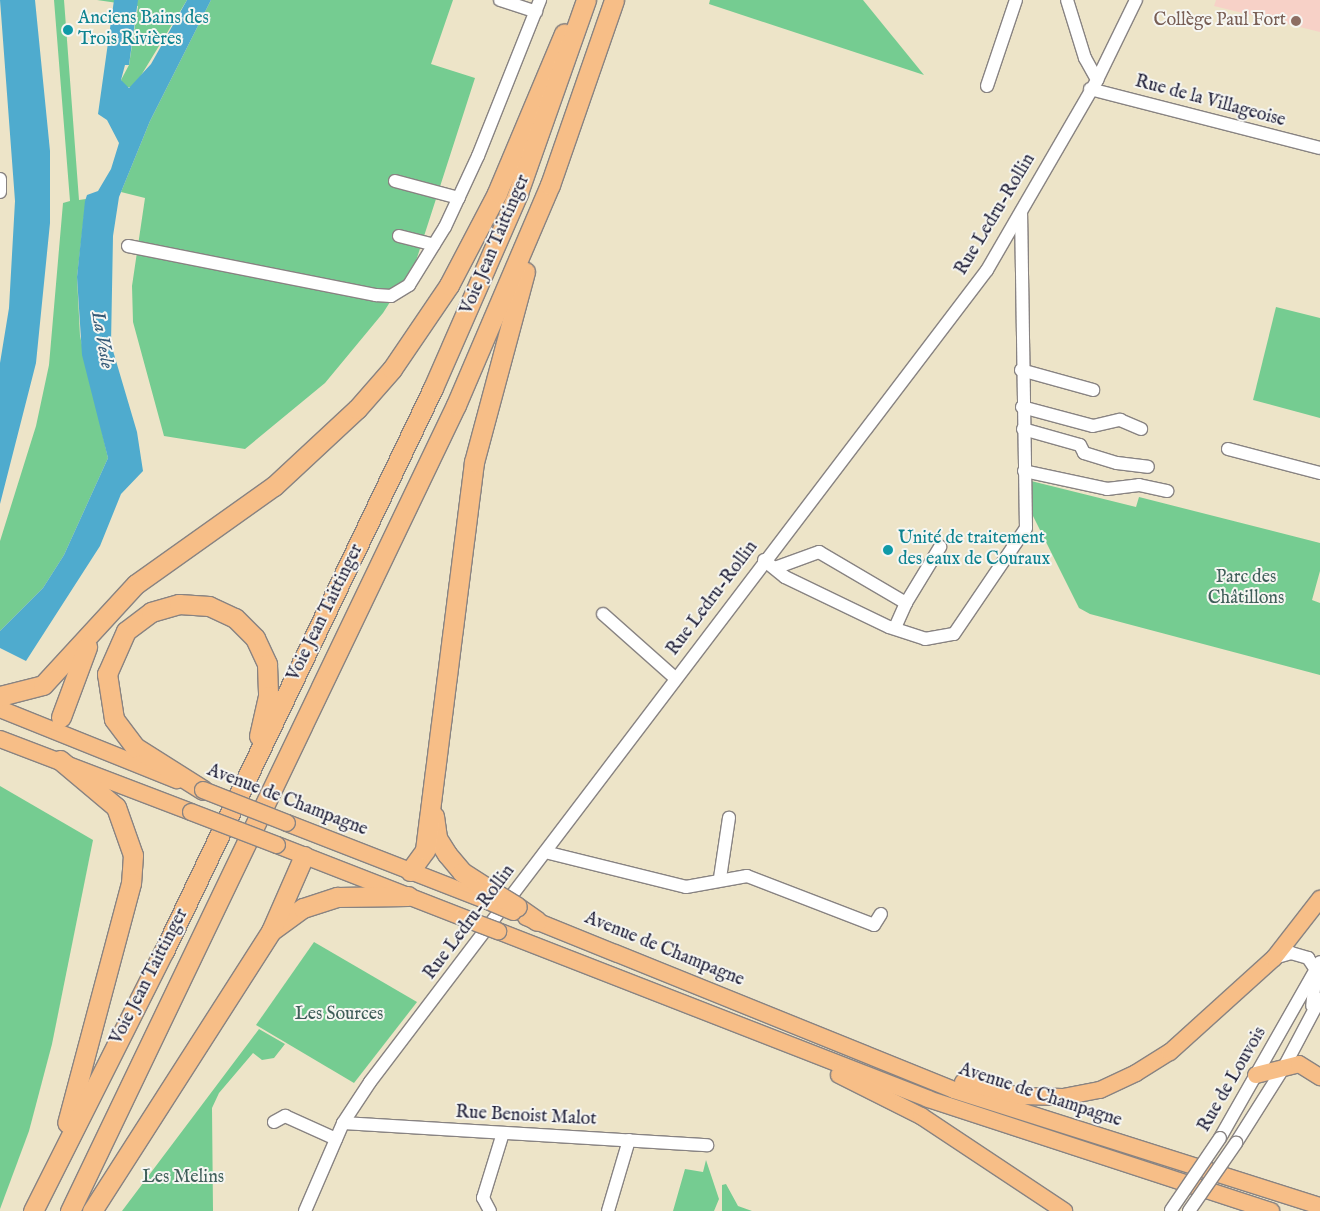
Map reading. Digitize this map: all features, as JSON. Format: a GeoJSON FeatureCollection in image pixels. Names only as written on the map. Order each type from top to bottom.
{"type":"FeatureCollection","features":[{"type":"Feature","properties":{"kind":"highway"},"geometry":{"type":"LineString","coordinates":[[0,696],[43,684],[92,635],[136,584],[274,486],[357,408],[392,368],[448,285],[497,194],[579,0]]}},
{"type":"Feature","properties":{"kind":"highway","name":"Voie Jean Taittinger"},"geometry":{"type":"LineString","coordinates":[[33,1211],[252,767],[477,292],[522,184],[586,0]]}},
{"type":"Feature","properties":{"kind":"highway","name":"Voie Jean Taittinger"},"geometry":{"type":"LineString","coordinates":[[70,1211],[456,405],[550,185],[614,0]]}},
{"type":"Feature","properties":{"kind":"highway"},"geometry":{"type":"LineString","coordinates":[[410,871],[425,850],[474,462],[550,185]]}},
{"type":"Feature","properties":{"kind":"highway"},"geometry":{"type":"LineString","coordinates":[[203,790],[135,747],[110,705],[108,674],[117,643],[151,612],[179,604],[210,606],[235,618],[255,638],[269,679],[252,767]]}},
{"type":"Feature","properties":{"kind":"highway"},"geometry":{"type":"LineString","coordinates":[[60,725],[92,635]]}},
{"type":"Feature","properties":{"kind":"highway"},"geometry":{"type":"LineString","coordinates":[[58,1158],[131,883],[133,855],[116,807],[60,760]]}},
{"type":"Feature","properties":{"kind":"highway"},"geometry":{"type":"LineString","coordinates":[[432,795],[437,838],[447,854],[462,872],[495,899],[537,921]]}},
{"type":"Feature","properties":{"kind":"highway"},"geometry":{"type":"LineString","coordinates":[[92,1211],[271,931],[304,856]]}},
{"type":"Feature","properties":{"kind":"highway"},"geometry":{"type":"LineString","coordinates":[[271,931],[303,908],[336,897],[408,896]]}},
{"type":"Feature","properties":{"kind":"main road","name":"Avenue de Champagne"},"geometry":{"type":"LineString","coordinates":[[0,709],[60,725],[203,790],[410,871],[495,899]]}},
{"type":"Feature","properties":{"kind":"main road"},"geometry":{"type":"LineString","coordinates":[[60,725],[60,760]]}},
{"type":"Feature","properties":{"kind":"main road"},"geometry":{"type":"LineString","coordinates":[[0,739],[60,760],[928,1099],[1271,1211]]}},
{"type":"Feature","properties":{"kind":"main road"},"geometry":{"type":"LineString","coordinates":[[304,856],[313,833]]}},
{"type":"Feature","properties":{"kind":"main road"},"geometry":{"type":"LineString","coordinates":[[386,888],[410,871]]}},
{"type":"Feature","properties":{"kind":"main road"},"geometry":{"type":"LineString","coordinates":[[851,1047],[1019,1096],[1063,1097],[1100,1090],[1170,1052],[1274,958],[1320,899]]}},
{"type":"Feature","properties":{"kind":"main road","name":"Avenue de Champagne"},"geometry":{"type":"LineString","coordinates":[[537,921],[954,1090],[1320,1206]]}},
{"type":"Feature","properties":{"kind":"main road"},"geometry":{"type":"LineString","coordinates":[[641,987],[674,1008],[900,1104],[1064,1211]]}},
{"type":"Feature","properties":{"kind":"main road"},"geometry":{"type":"LineString","coordinates":[[1256,1075],[1299,1064],[1320,1077]]}},
{"type":"Feature","properties":{"kind":"main road"},"geometry":{"type":"LineString","coordinates":[[1034,1191],[1054,1211]]}},
{"type":"Feature","properties":{"kind":"street"},"geometry":{"type":"LineString","coordinates":[[128,246],[391,296],[409,285],[434,245],[459,198],[538,6],[500,0]]}},
{"type":"Feature","properties":{"kind":"street"},"geometry":{"type":"LineString","coordinates":[[987,86],[1016,0]]}},
{"type":"Feature","properties":{"kind":"street"},"geometry":{"type":"LineString","coordinates":[[1067,0],[1094,84]]}},
{"type":"Feature","properties":{"kind":"street","name":"Rue Ledru-Rollin"},"geometry":{"type":"LineString","coordinates":[[306,1211],[342,1123],[764,560],[987,270],[1094,84],[1136,0]]}},
{"type":"Feature","properties":{"kind":"street","name":"Rue de la Villageoise"},"geometry":{"type":"LineString","coordinates":[[1094,84],[1320,148]]}},
{"type":"Feature","properties":{"kind":"street"},"geometry":{"type":"LineString","coordinates":[[0,179],[0,192]]}},
{"type":"Feature","properties":{"kind":"street"},"geometry":{"type":"LineString","coordinates":[[395,181],[459,198]]}},
{"type":"Feature","properties":{"kind":"street"},"geometry":{"type":"LineString","coordinates":[[764,560],[775,568],[894,628],[925,639],[954,634],[1026,528],[1021,370],[1021,211]]}},
{"type":"Feature","properties":{"kind":"street"},"geometry":{"type":"LineString","coordinates":[[399,236],[434,245]]}},
{"type":"Feature","properties":{"kind":"street"},"geometry":{"type":"LineString","coordinates":[[1021,370],[1093,390]]}},
{"type":"Feature","properties":{"kind":"street"},"geometry":{"type":"LineString","coordinates":[[1022,406],[1093,426],[1120,420],[1141,429]]}},
{"type":"Feature","properties":{"kind":"street"},"geometry":{"type":"LineString","coordinates":[[1023,429],[1080,445],[1084,453],[1117,463],[1148,466]]}},
{"type":"Feature","properties":{"kind":"street"},"geometry":{"type":"LineString","coordinates":[[1228,449],[1320,473]]}},
{"type":"Feature","properties":{"kind":"street"},"geometry":{"type":"LineString","coordinates":[[1024,471],[1107,489],[1140,485],[1168,491]]}},
{"type":"Feature","properties":{"kind":"street"},"geometry":{"type":"LineString","coordinates":[[894,628],[906,602],[940,547]]}},
{"type":"Feature","properties":{"kind":"street"},"geometry":{"type":"LineString","coordinates":[[775,568],[819,552],[906,602]]}},
{"type":"Feature","properties":{"kind":"street"},"geometry":{"type":"LineString","coordinates":[[603,614],[675,678]]}},
{"type":"Feature","properties":{"kind":"street"},"geometry":{"type":"LineString","coordinates":[[720,878],[729,818]]}},
{"type":"Feature","properties":{"kind":"street"},"geometry":{"type":"LineString","coordinates":[[545,852],[686,887],[720,878],[747,876],[874,925],[881,914]]}},
{"type":"Feature","properties":{"kind":"street"},"geometry":{"type":"LineString","coordinates":[[1274,958],[1291,953],[1308,958],[1318,966],[1308,1023]]}},
{"type":"Feature","properties":{"kind":"street","name":"Rue de Louvois"},"geometry":{"type":"LineString","coordinates":[[1171,1210],[1220,1138],[1318,966]]}},
{"type":"Feature","properties":{"kind":"street","name":"Rue de Louvois"},"geometry":{"type":"LineString","coordinates":[[1189,1211],[1236,1143],[1284,1067],[1320,999]]}},
{"type":"Feature","properties":{"kind":"street"},"geometry":{"type":"LineString","coordinates":[[274,1122],[284,1116],[336,1138]]}},
{"type":"Feature","properties":{"kind":"street","name":"Rue Benoist Malot"},"geometry":{"type":"LineString","coordinates":[[342,1123],[707,1145]]}},
{"type":"Feature","properties":{"kind":"street"},"geometry":{"type":"LineString","coordinates":[[479,1211],[504,1133]]}},
{"type":"Feature","properties":{"kind":"street"},"geometry":{"type":"LineString","coordinates":[[608,1211],[629,1140]]}},
{"type":"Feature","properties":{"kind":"street"},"geometry":{"type":"LineString","coordinates":[[483,1198],[490,1211]]}},
{"type":"Feature","properties":{"kind":"shaded area","name":"Collège Paul Fort"},"geometry":{"type":"Polygon","coordinates":[[[1216,0],[1320,0],[1320,32],[1214,6],[1216,0]]]}},
{"type":"Feature","properties":{"kind":"green space"},"geometry":{"type":"Polygon","coordinates":[[[54,0],[64,0],[79,200],[86,199],[77,277],[80,336],[108,458],[64,555],[43,588],[0,631],[0,541],[36,426],[49,365],[63,203],[70,201],[54,0]]]}},
{"type":"Feature","properties":{"kind":"green space"},"geometry":{"type":"Polygon","coordinates":[[[97,0],[187,0],[134,87],[124,87],[121,80],[129,65],[138,6],[97,0]]]}},
{"type":"Feature","properties":{"kind":"green space"},"geometry":{"type":"Polygon","coordinates":[[[211,0],[453,0],[431,64],[475,78],[416,261],[383,313],[325,383],[245,449],[164,436],[133,322],[132,286],[145,198],[121,192],[150,121],[211,0]]]}},
{"type":"Feature","properties":{"kind":"green space"},"geometry":{"type":"Polygon","coordinates":[[[710,0],[863,0],[924,75],[709,4],[710,0]]]}},
{"type":"Feature","properties":{"kind":"green space"},"geometry":{"type":"Polygon","coordinates":[[[1276,307],[1320,318],[1320,418],[1253,400],[1276,307]]]}},
{"type":"Feature","properties":{"kind":"green space","name":"Parc des Châtillons"},"geometry":{"type":"Polygon","coordinates":[[[1031,481],[1136,507],[1139,497],[1320,543],[1320,571],[1312,600],[1320,603],[1320,675],[1090,614],[1079,608],[1032,514],[1031,481]]]}},
{"type":"Feature","properties":{"kind":"green space"},"geometry":{"type":"Polygon","coordinates":[[[0,786],[93,840],[52,1044],[29,1131],[0,1209],[0,786]]]}},
{"type":"Feature","properties":{"kind":"green space","name":"Les Sources"},"geometry":{"type":"Polygon","coordinates":[[[314,942],[417,1002],[354,1083],[256,1025],[314,942]]]}},
{"type":"Feature","properties":{"kind":"green space","name":"Les Melins"},"geometry":{"type":"Polygon","coordinates":[[[259,1029],[285,1044],[274,1058],[262,1060],[253,1053],[219,1093],[212,1108],[213,1211],[122,1211],[259,1029]]]}},
{"type":"Feature","properties":{"kind":"green space"},"geometry":{"type":"Polygon","coordinates":[[[706,1160],[719,1199],[714,1211],[673,1211],[685,1169],[703,1172],[706,1160]]]}},
{"type":"Feature","properties":{"kind":"green space"},"geometry":{"type":"Polygon","coordinates":[[[726,1184],[738,1206],[752,1211],[722,1211],[722,1185],[726,1184]]]}},
{"type":"Feature","properties":{"kind":"water"},"geometry":{"type":"Polygon","coordinates":[[[0,0],[35,0],[50,151],[50,223],[36,363],[0,504],[0,363],[9,308],[15,201],[0,0]]]}},
{"type":"Feature","properties":{"kind":"water","name":"La Vesle"},"geometry":{"type":"Polygon","coordinates":[[[114,0],[138,0],[129,65],[125,65],[121,80],[129,88],[151,64],[187,0],[211,0],[150,121],[119,197],[113,236],[111,344],[137,432],[143,471],[121,494],[100,546],[26,661],[0,648],[0,631],[43,588],[64,555],[108,458],[82,355],[77,277],[85,201],[87,195],[98,191],[111,169],[119,143],[107,120],[98,114],[114,0]]]}},
{"type":"Feature","properties":{"kind":"place","name":"Collège Paul Fort"},"geometry":{"type":"Point","coordinates":[1296,21]}},
{"type":"Feature","properties":{"kind":"place","name":"Anciens Bains des Trois Rivières"},"geometry":{"type":"Point","coordinates":[68,30]}},
{"type":"Feature","properties":{"kind":"place","name":"Unité de traitement des eaux de Couraux"},"geometry":{"type":"Point","coordinates":[888,550]}}]}
